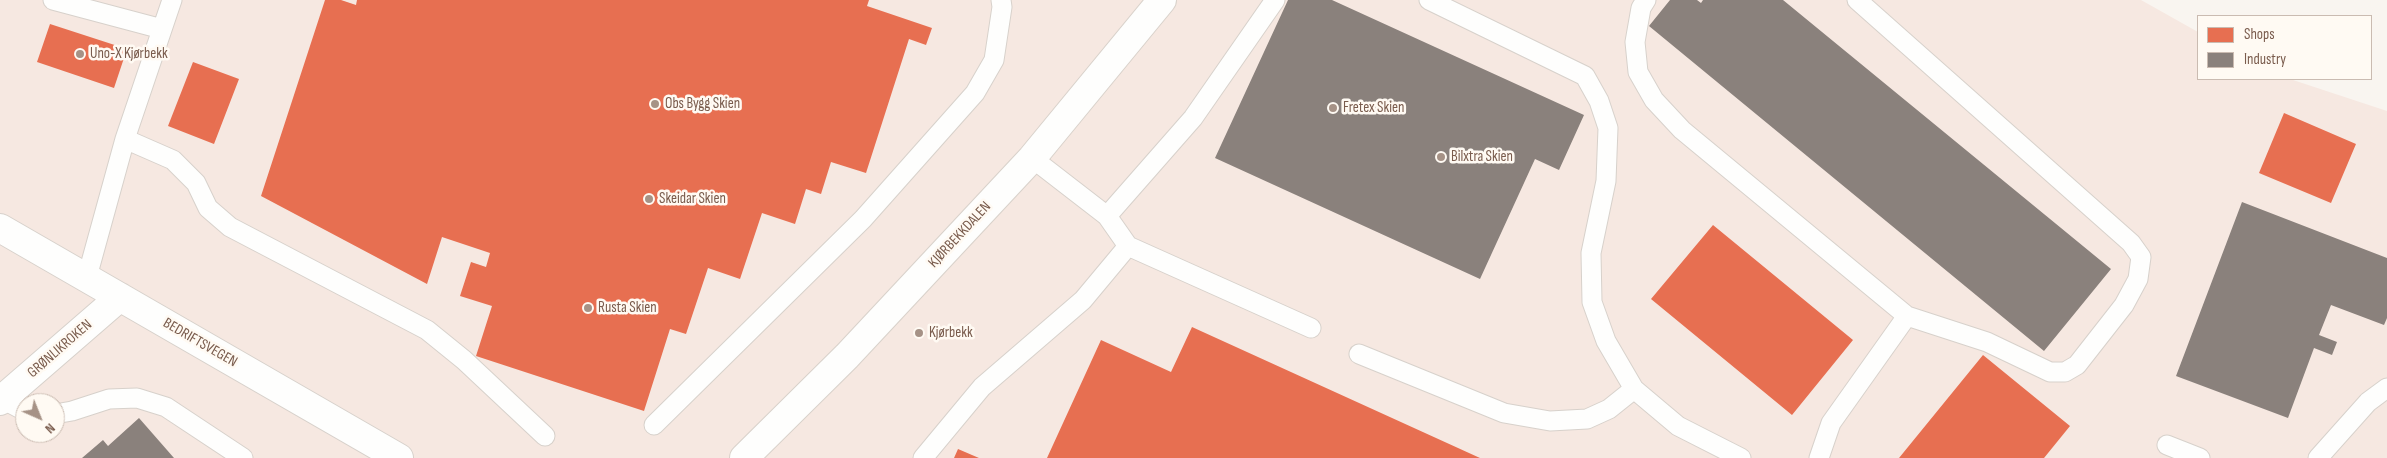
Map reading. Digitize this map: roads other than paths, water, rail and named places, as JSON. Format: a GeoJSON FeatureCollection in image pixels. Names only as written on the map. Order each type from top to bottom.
{"type":"FeatureCollection","features":[{"type":"Feature","properties":{"kind":"street","name":"KJØRBEKKDALEN"},"geometry":{"type":"LineString","coordinates":[[744,458],[847,356],[1032,158],[1162,0]]}},
{"type":"Feature","properties":{"kind":"street","name":"BEDRIFTSVEGEN"},"geometry":{"type":"LineString","coordinates":[[0,228],[87,276],[120,297],[399,458]]}},
{"type":"Feature","properties":{"kind":"street","name":"GRØNLIKROKEN"},"geometry":{"type":"LineString","coordinates":[[9,404],[120,297]]}},
{"type":"Feature","properties":{"kind":"lane"},"geometry":{"type":"LineString","coordinates":[[53,0],[162,29]]}},
{"type":"Feature","properties":{"kind":"lane"},"geometry":{"type":"LineString","coordinates":[[87,276],[125,139],[172,0]]}},
{"type":"Feature","properties":{"kind":"lane"},"geometry":{"type":"LineString","coordinates":[[654,425],[863,219],[975,93],[994,60],[1002,7],[1001,0]]}},
{"type":"Feature","properties":{"kind":"lane"},"geometry":{"type":"LineString","coordinates":[[1107,216],[1193,118],[1275,0]]}},
{"type":"Feature","properties":{"kind":"lane"},"geometry":{"type":"LineString","coordinates":[[1429,0],[1585,76],[1599,101],[1608,128],[1606,181],[1591,253],[1592,302],[1606,342],[1634,389],[1678,426],[1741,458]]}},
{"type":"Feature","properties":{"kind":"lane"},"geometry":{"type":"LineString","coordinates":[[1646,0],[1641,8],[1634,42],[1638,72],[1654,100],[1682,130],[1907,316],[1987,342],[2050,372],[2065,372],[2077,365],[2124,305],[2138,279],[2141,257],[2131,243],[1857,0]]}},
{"type":"Feature","properties":{"kind":"lane"},"geometry":{"type":"LineString","coordinates":[[125,139],[172,160],[196,183],[208,208],[230,227],[427,330],[464,360],[545,436]]}},
{"type":"Feature","properties":{"kind":"lane"},"geometry":{"type":"LineString","coordinates":[[1032,158],[1107,216],[1128,246],[1311,328]]}},
{"type":"Feature","properties":{"kind":"lane"},"geometry":{"type":"LineString","coordinates":[[923,458],[982,387],[1083,300],[1128,246]]}},
{"type":"Feature","properties":{"kind":"lane"},"geometry":{"type":"LineString","coordinates":[[1819,458],[1832,424],[1907,316]]}},
{"type":"Feature","properties":{"kind":"lane"},"geometry":{"type":"LineString","coordinates":[[1359,354],[1504,413],[1550,421],[1586,419],[1609,409],[1634,389]]}},
{"type":"Feature","properties":{"kind":"lane"},"geometry":{"type":"LineString","coordinates":[[2318,458],[2368,402],[2387,388]]}},
{"type":"Feature","properties":{"kind":"lane"},"geometry":{"type":"LineString","coordinates":[[65,412],[109,399],[137,398],[166,407],[243,458]]}},
{"type":"Feature","properties":{"kind":"lane"},"geometry":{"type":"LineString","coordinates":[[2167,445],[2200,458]]}},
{"type":"Feature","properties":{"kind":"place","name":"Uno-X Kjørbekk"},"geometry":{"type":"Point","coordinates":[80,54]}},
{"type":"Feature","properties":{"kind":"place","name":"Obs Bygg Skien"},"geometry":{"type":"Point","coordinates":[655,104]}},
{"type":"Feature","properties":{"kind":"place","name":"Fretex Skien"},"geometry":{"type":"Point","coordinates":[1333,108]}},
{"type":"Feature","properties":{"kind":"place","name":"Bilxtra Skien"},"geometry":{"type":"Point","coordinates":[1441,157]}},
{"type":"Feature","properties":{"kind":"place","name":"Skeidar Skien"},"geometry":{"type":"Point","coordinates":[649,199]}},
{"type":"Feature","properties":{"kind":"place","name":"Rusta Skien"},"geometry":{"type":"Point","coordinates":[588,308]}},
{"type":"Feature","properties":{"kind":"place","name":"Kjørbekk"},"geometry":{"type":"Point","coordinates":[919,333]}}]}
